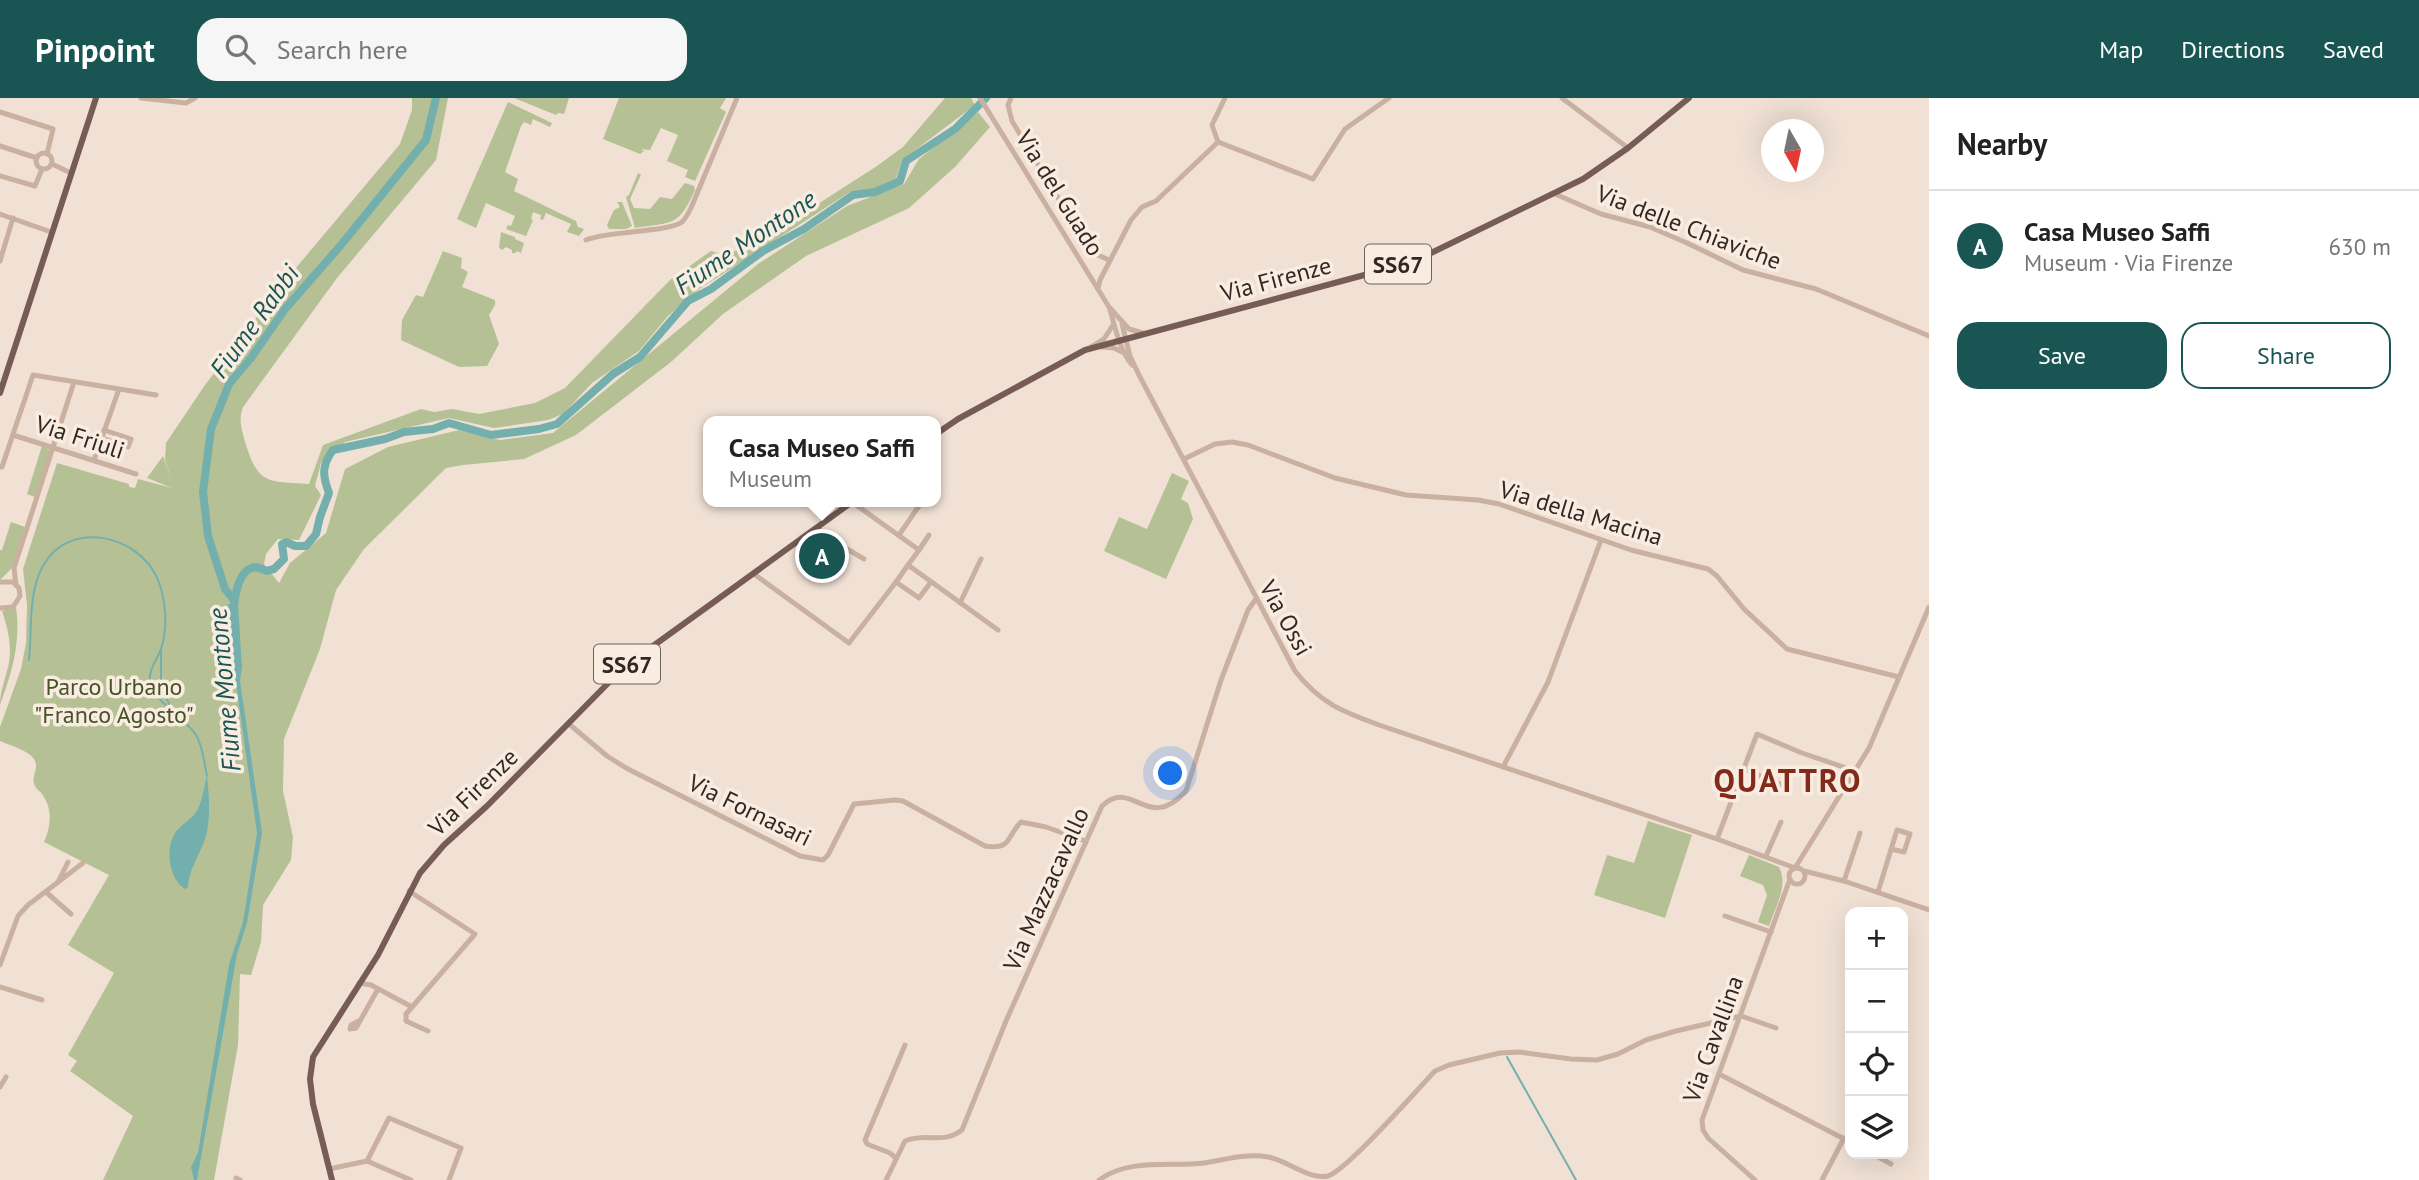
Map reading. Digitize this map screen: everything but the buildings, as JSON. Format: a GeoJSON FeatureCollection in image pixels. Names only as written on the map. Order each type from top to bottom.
{"type":"FeatureCollection","features":[{"type":"Feature","properties":{"kind":"main road"},"geometry":{"type":"LineString","coordinates":[[0,393],[96,98]]}},
{"type":"Feature","properties":{"kind":"main road","name":"Via Firenze"},"geometry":{"type":"LineString","coordinates":[[941,431],[1085,350],[1368,274],[1431,253],[1583,179],[1628,148],[1689,98]]}},
{"type":"Feature","properties":{"kind":"main road","name":"Via Firenze"},"geometry":{"type":"LineString","coordinates":[[332,1180],[310,1079],[313,1057],[378,955],[409,891],[431,860],[624,667],[845,507]]}},
{"type":"Feature","properties":{"kind":"street"},"geometry":{"type":"LineString","coordinates":[[141,98],[186,103],[195,98]]}},
{"type":"Feature","properties":{"kind":"street"},"geometry":{"type":"LineString","coordinates":[[586,240],[599,235],[682,222],[691,208],[737,98]]}},
{"type":"Feature","properties":{"kind":"street","name":"Via del Guado"},"geometry":{"type":"LineString","coordinates":[[980,98],[1122,324],[1122,339]]}},
{"type":"Feature","properties":{"kind":"street","name":"Via del Guado"},"geometry":{"type":"LineString","coordinates":[[1011,98],[1008,105],[1012,121],[1049,183],[1091,252],[1109,260]]}},
{"type":"Feature","properties":{"kind":"street"},"geometry":{"type":"LineString","coordinates":[[1224,98],[1212,125],[1218,142],[1313,179],[1345,129],[1389,98]]}},
{"type":"Feature","properties":{"kind":"street"},"geometry":{"type":"LineString","coordinates":[[1562,98],[1628,148]]}},
{"type":"Feature","properties":{"kind":"street"},"geometry":{"type":"LineString","coordinates":[[0,112],[53,130],[47,154]]}},
{"type":"Feature","properties":{"kind":"street"},"geometry":{"type":"LineString","coordinates":[[1098,289],[1109,260],[1131,220],[1142,207],[1156,201],[1218,142]]}},
{"type":"Feature","properties":{"kind":"street"},"geometry":{"type":"LineString","coordinates":[[0,146],[37,158]]}},
{"type":"Feature","properties":{"kind":"street"},"geometry":{"type":"LineString","coordinates":[[47,154],[51,157],[52,164]]}},
{"type":"Feature","properties":{"kind":"street"},"geometry":{"type":"LineString","coordinates":[[37,158],[47,154]]}},
{"type":"Feature","properties":{"kind":"street"},"geometry":{"type":"LineString","coordinates":[[37,158],[42,169]]}},
{"type":"Feature","properties":{"kind":"street"},"geometry":{"type":"LineString","coordinates":[[52,164],[71,173]]}},
{"type":"Feature","properties":{"kind":"street"},"geometry":{"type":"LineString","coordinates":[[42,169],[47,169],[52,164]]}},
{"type":"Feature","properties":{"kind":"street"},"geometry":{"type":"LineString","coordinates":[[0,176],[35,186],[42,169]]}},
{"type":"Feature","properties":{"kind":"street","name":"Via delle Chiaviche"},"geometry":{"type":"LineString","coordinates":[[1555,194],[1601,214],[1650,227],[1675,237],[1743,270],[1816,289],[1929,336]]}},
{"type":"Feature","properties":{"kind":"street"},"geometry":{"type":"LineString","coordinates":[[0,214],[51,232]]}},
{"type":"Feature","properties":{"kind":"street"},"geometry":{"type":"LineString","coordinates":[[0,261],[13,219]]}},
{"type":"Feature","properties":{"kind":"street","name":"Via del Guado"},"geometry":{"type":"LineString","coordinates":[[1109,307],[1113,325],[1122,339]]}},
{"type":"Feature","properties":{"kind":"street"},"geometry":{"type":"LineString","coordinates":[[1122,324],[1135,332],[1148,333]]}},
{"type":"Feature","properties":{"kind":"street"},"geometry":{"type":"LineString","coordinates":[[1085,350],[1104,339],[1113,325]]}},
{"type":"Feature","properties":{"kind":"street"},"geometry":{"type":"LineString","coordinates":[[1085,350],[1107,347],[1126,351],[1148,333]]}},
{"type":"Feature","properties":{"kind":"street","name":"Via Ossi"},"geometry":{"type":"LineString","coordinates":[[1122,339],[1295,671],[1321,699],[1346,713],[1781,863],[1929,909]]}},
{"type":"Feature","properties":{"kind":"street"},"geometry":{"type":"LineString","coordinates":[[1,467],[33,375],[156,395]]}},
{"type":"Feature","properties":{"kind":"street"},"geometry":{"type":"LineString","coordinates":[[0,608],[9,609],[17,604],[20,592],[16,585],[15,568],[74,382]]}},
{"type":"Feature","properties":{"kind":"street"},"geometry":{"type":"LineString","coordinates":[[94,460],[119,389]]}},
{"type":"Feature","properties":{"kind":"street"},"geometry":{"type":"LineString","coordinates":[[102,438],[128,447],[131,439],[104,430]]}},
{"type":"Feature","properties":{"kind":"street","name":"Via Friuli"},"geometry":{"type":"LineString","coordinates":[[13,435],[136,474]]}},
{"type":"Feature","properties":{"kind":"street","name":"Via della Macina"},"geometry":{"type":"LineString","coordinates":[[1184,459],[1215,444],[1232,442],[1248,445],[1335,478],[1406,495],[1499,504],[1601,540],[1707,569],[1717,576],[1745,609],[1787,649],[1899,677]]}},
{"type":"Feature","properties":{"kind":"street"},"geometry":{"type":"LineString","coordinates":[[859,507],[919,550]]}},
{"type":"Feature","properties":{"kind":"street"},"geometry":{"type":"LineString","coordinates":[[899,535],[918,507]]}},
{"type":"Feature","properties":{"kind":"street"},"geometry":{"type":"LineString","coordinates":[[817,527],[825,536],[864,559]]}},
{"type":"Feature","properties":{"kind":"street"},"geometry":{"type":"LineString","coordinates":[[754,574],[849,643],[929,535]]}},
{"type":"Feature","properties":{"kind":"street"},"geometry":{"type":"LineString","coordinates":[[1503,767],[1552,673],[1601,540]]}},
{"type":"Feature","properties":{"kind":"street"},"geometry":{"type":"LineString","coordinates":[[960,603],[981,559]]}},
{"type":"Feature","properties":{"kind":"street"},"geometry":{"type":"LineString","coordinates":[[908,565],[998,630]]}},
{"type":"Feature","properties":{"kind":"street"},"geometry":{"type":"LineString","coordinates":[[15,568],[3,581],[16,585]]}},
{"type":"Feature","properties":{"kind":"street"},"geometry":{"type":"LineString","coordinates":[[896,582],[919,598],[931,582]]}},
{"type":"Feature","properties":{"kind":"street","name":"Via Mazzacavallo"},"geometry":{"type":"LineString","coordinates":[[886,1180],[905,1141],[917,1136],[945,1139],[962,1130],[1006,1021],[1101,806],[1112,797],[1121,796],[1148,808],[1161,809],[1175,803],[1186,791],[1221,680],[1248,610],[1256,599]]}},
{"type":"Feature","properties":{"kind":"street"},"geometry":{"type":"LineString","coordinates":[[1821,874],[1800,882],[1802,858],[1869,748],[1929,607]]}},
{"type":"Feature","properties":{"kind":"street","name":"Via Fornasari"},"geometry":{"type":"LineString","coordinates":[[569,724],[607,756],[626,768],[800,856],[812,859],[823,860],[828,855],[851,808],[860,802],[903,801],[985,846],[1006,845],[1021,822],[1046,827],[1085,841]]}},
{"type":"Feature","properties":{"kind":"street"},"geometry":{"type":"LineString","coordinates":[[1717,839],[1757,734],[1801,753],[1855,771]]}},
{"type":"Feature","properties":{"kind":"street"},"geometry":{"type":"LineString","coordinates":[[1744,769],[1782,785]]}},
{"type":"Feature","properties":{"kind":"street"},"geometry":{"type":"LineString","coordinates":[[1766,856],[1781,822]]}},
{"type":"Feature","properties":{"kind":"street"},"geometry":{"type":"LineString","coordinates":[[1844,881],[1860,833]]}},
{"type":"Feature","properties":{"kind":"street"},"geometry":{"type":"LineString","coordinates":[[1878,892],[1891,849]]}},
{"type":"Feature","properties":{"kind":"street"},"geometry":{"type":"LineString","coordinates":[[57,885],[68,862]]}},
{"type":"Feature","properties":{"kind":"street"},"geometry":{"type":"LineString","coordinates":[[0,965],[18,916],[28,905],[83,863]]}},
{"type":"Feature","properties":{"kind":"street","name":"Via Ossi"},"geometry":{"type":"LineString","coordinates":[[1781,863],[1790,877],[1800,882]]}},
{"type":"Feature","properties":{"kind":"street"},"geometry":{"type":"LineString","coordinates":[[1790,877],[1800,869]]}},
{"type":"Feature","properties":{"kind":"street","name":"Via Cavallina"},"geometry":{"type":"LineString","coordinates":[[1755,1180],[1708,1138],[1703,1130],[1702,1120],[1787,893],[1790,877]]}},
{"type":"Feature","properties":{"kind":"street","name":"Via Cavallina"},"geometry":{"type":"LineString","coordinates":[[1787,893],[1800,882]]}},
{"type":"Feature","properties":{"kind":"street"},"geometry":{"type":"LineString","coordinates":[[409,891],[475,934],[406,1014],[406,1021],[428,1031]]}},
{"type":"Feature","properties":{"kind":"street"},"geometry":{"type":"LineString","coordinates":[[46,892],[71,914]]}},
{"type":"Feature","properties":{"kind":"street"},"geometry":{"type":"LineString","coordinates":[[1725,916],[1771,932]]}},
{"type":"Feature","properties":{"kind":"street"},"geometry":{"type":"LineString","coordinates":[[365,974],[371,985]]}},
{"type":"Feature","properties":{"kind":"street"},"geometry":{"type":"LineString","coordinates":[[359,983],[371,985],[412,1007]]}},
{"type":"Feature","properties":{"kind":"street"},"geometry":{"type":"LineString","coordinates":[[0,987],[41,1000]]}},
{"type":"Feature","properties":{"kind":"street"},"geometry":{"type":"LineString","coordinates":[[333,1024],[345,1025],[359,1021],[378,989]]}},
{"type":"Feature","properties":{"kind":"street"},"geometry":{"type":"LineString","coordinates":[[1099,1180],[1125,1168],[1204,1163],[1240,1156],[1269,1157],[1316,1178],[1326,1177],[1336,1172],[1355,1154],[1436,1072],[1449,1065],[1500,1053],[1519,1052],[1597,1060],[1618,1054],[1646,1040],[1741,1016],[1776,1028]]}},
{"type":"Feature","properties":{"kind":"street"},"geometry":{"type":"LineString","coordinates":[[895,1158],[890,1153],[867,1144],[865,1140],[905,1045]]}},
{"type":"Feature","properties":{"kind":"street"},"geometry":{"type":"LineString","coordinates":[[1719,1074],[1844,1138],[1822,1180]]}},
{"type":"Feature","properties":{"kind":"street"},"geometry":{"type":"LineString","coordinates":[[0,1087],[6,1077]]}},
{"type":"Feature","properties":{"kind":"street"},"geometry":{"type":"LineString","coordinates":[[367,1161],[389,1118],[461,1148],[449,1180]]}},
{"type":"Feature","properties":{"kind":"street"},"geometry":{"type":"LineString","coordinates":[[1882,1159],[1891,1164]]}},
{"type":"Feature","properties":{"kind":"street"},"geometry":{"type":"LineString","coordinates":[[329,1169],[367,1161],[411,1180]]}},
{"type":"Feature","properties":{"kind":"green space","name":"Parco Urbano \"Franco Agosto\""},"geometry":{"type":"Polygon","coordinates":[[[412,98],[448,98],[436,160],[337,278],[243,407],[241,421],[246,445],[256,468],[267,479],[309,484],[323,445],[421,409],[434,412],[452,409],[479,414],[535,403],[565,388],[670,280],[711,251],[722,254],[751,247],[877,166],[903,147],[945,98],[971,98],[975,105],[902,160],[896,178],[873,189],[850,192],[701,288],[668,316],[639,351],[592,383],[563,414],[548,420],[494,428],[449,418],[345,442],[321,463],[315,486],[321,495],[299,540],[278,539],[266,554],[264,564],[279,583],[290,563],[326,533],[345,469],[388,447],[459,430],[500,440],[553,433],[758,264],[847,206],[904,184],[919,159],[978,112],[990,127],[955,167],[909,208],[806,256],[723,314],[671,362],[576,435],[524,459],[446,468],[364,549],[336,590],[320,649],[284,739],[283,791],[293,837],[291,860],[263,905],[261,942],[251,975],[240,974],[238,1045],[214,1180],[103,1180],[133,1116],[70,1071],[77,1061],[68,1055],[114,973],[68,945],[109,875],[44,842],[49,812],[46,800],[34,783],[36,762],[27,753],[0,741],[0,727],[21,669],[26,643],[27,605],[23,569],[57,463],[129,484],[129,487],[135,488],[138,479],[172,488],[147,478],[163,456],[172,481],[165,460],[166,443],[205,385],[274,294],[400,144],[412,110],[412,98]]]}},
{"type":"Feature","properties":{"kind":"green space"},"geometry":{"type":"Polygon","coordinates":[[[514,98],[569,98],[564,114],[556,115],[514,98]]]}},
{"type":"Feature","properties":{"kind":"green space"},"geometry":{"type":"Polygon","coordinates":[[[619,98],[726,98],[720,108],[726,112],[695,181],[685,177],[688,170],[667,161],[678,135],[661,128],[650,150],[641,149],[644,151],[640,154],[603,139],[619,98]]]}},
{"type":"Feature","properties":{"kind":"green space"},"geometry":{"type":"Polygon","coordinates":[[[508,102],[552,123],[550,127],[533,119],[531,125],[524,122],[521,126],[505,172],[518,179],[514,191],[576,221],[578,227],[584,229],[579,236],[567,232],[571,224],[546,213],[543,220],[540,219],[541,215],[533,212],[533,220],[526,236],[506,229],[508,225],[511,226],[515,216],[486,203],[476,228],[457,219],[508,102]]]}},
{"type":"Feature","properties":{"kind":"green space"},"geometry":{"type":"Polygon","coordinates":[[[638,173],[641,175],[630,199],[634,208],[650,209],[660,197],[672,199],[685,183],[694,186],[695,190],[679,217],[666,223],[635,228],[626,197],[638,173]]]}},
{"type":"Feature","properties":{"kind":"green space"},"geometry":{"type":"Polygon","coordinates":[[[617,202],[622,202],[632,226],[626,229],[609,229],[607,225],[614,210],[620,207],[617,202]]]}},
{"type":"Feature","properties":{"kind":"green space"},"geometry":{"type":"Polygon","coordinates":[[[501,232],[524,243],[521,253],[512,253],[512,250],[506,247],[502,250],[499,248],[501,232]]]}},
{"type":"Feature","properties":{"kind":"green space"},"geometry":{"type":"Polygon","coordinates":[[[443,251],[462,258],[461,268],[468,272],[462,287],[495,300],[489,315],[499,344],[487,366],[459,367],[401,340],[402,320],[416,295],[423,297],[443,251]]]}},
{"type":"Feature","properties":{"kind":"green space"},"geometry":{"type":"Polygon","coordinates":[[[42,446],[50,450],[35,497],[27,494],[42,446]]]}},
{"type":"Feature","properties":{"kind":"green space"},"geometry":{"type":"Polygon","coordinates":[[[1172,473],[1189,481],[1181,499],[1188,503],[1193,519],[1166,579],[1104,551],[1119,517],[1147,529],[1172,473]]]}},
{"type":"Feature","properties":{"kind":"green space"},"geometry":{"type":"Polygon","coordinates":[[[11,522],[25,527],[11,569],[0,580],[0,550],[11,522]]]}},
{"type":"Feature","properties":{"kind":"green space"},"geometry":{"type":"Polygon","coordinates":[[[16,607],[14,657],[0,705],[10,653],[8,631],[2,611],[16,607]]]}},
{"type":"Feature","properties":{"kind":"green space"},"geometry":{"type":"Polygon","coordinates":[[[1648,821],[1692,835],[1665,918],[1594,895],[1607,855],[1634,863],[1648,821]]]}},
{"type":"Feature","properties":{"kind":"green space"},"geometry":{"type":"Polygon","coordinates":[[[1749,855],[1779,867],[1782,874],[1782,889],[1769,926],[1758,922],[1767,895],[1763,885],[1740,876],[1749,855]]]}},
{"type":"Feature","properties":{"kind":"water"},"geometry":{"type":"Polygon","coordinates":[[[228,604],[238,605],[242,667],[240,681],[262,833],[247,923],[237,954],[197,1180],[194,1180],[191,1167],[198,1153],[229,965],[243,922],[257,833],[235,676],[228,604]]]}},
{"type":"Feature","properties":{"kind":"water"},"geometry":{"type":"Polygon","coordinates":[[[207,776],[208,828],[190,874],[188,887],[185,889],[172,871],[170,847],[175,833],[198,809],[207,776]]]}},
{"type":"Feature","properties":{"kind":"waterway","name":"Fiume Rabbi"},"geometry":{"type":"LineString","coordinates":[[234,600],[225,589],[208,536],[203,492],[211,429],[229,384],[285,309],[426,140],[436,98]]}},
{"type":"Feature","properties":{"kind":"waterway","name":"Fiume Montone"},"geometry":{"type":"LineString","coordinates":[[234,614],[237,588],[250,568],[266,571],[274,569],[284,559],[282,544],[286,542],[295,546],[306,546],[316,534],[329,493],[324,475],[325,465],[333,450],[385,439],[404,432],[433,429],[449,423],[491,435],[557,424],[613,374],[640,357],[688,301],[711,289],[763,251],[804,229],[853,195],[875,192],[900,181],[906,161],[955,129],[986,98]]}},
{"type":"Feature","properties":{"kind":"waterway"},"geometry":{"type":"LineString","coordinates":[[29,660],[35,587],[43,566],[55,551],[69,542],[86,537],[121,543],[136,552],[149,565],[158,580],[164,605],[163,641],[152,669],[150,683],[163,703],[196,735],[202,749],[207,776]]}},
{"type":"Feature","properties":{"kind":"waterway"},"geometry":{"type":"LineString","coordinates":[[161,651],[161,686],[170,706]]}},
{"type":"Feature","properties":{"kind":"waterway"},"geometry":{"type":"LineString","coordinates":[[1507,1057],[1576,1180]]}},
{"type":"Feature","properties":{"kind":"place","name":"Casa Museo Saffi"},"geometry":{"type":"Point","coordinates":[822,556]}},
{"type":"Feature","properties":{"kind":"district","name":"QUATTRO"},"geometry":{"type":"Point","coordinates":[1788,780]}}]}
